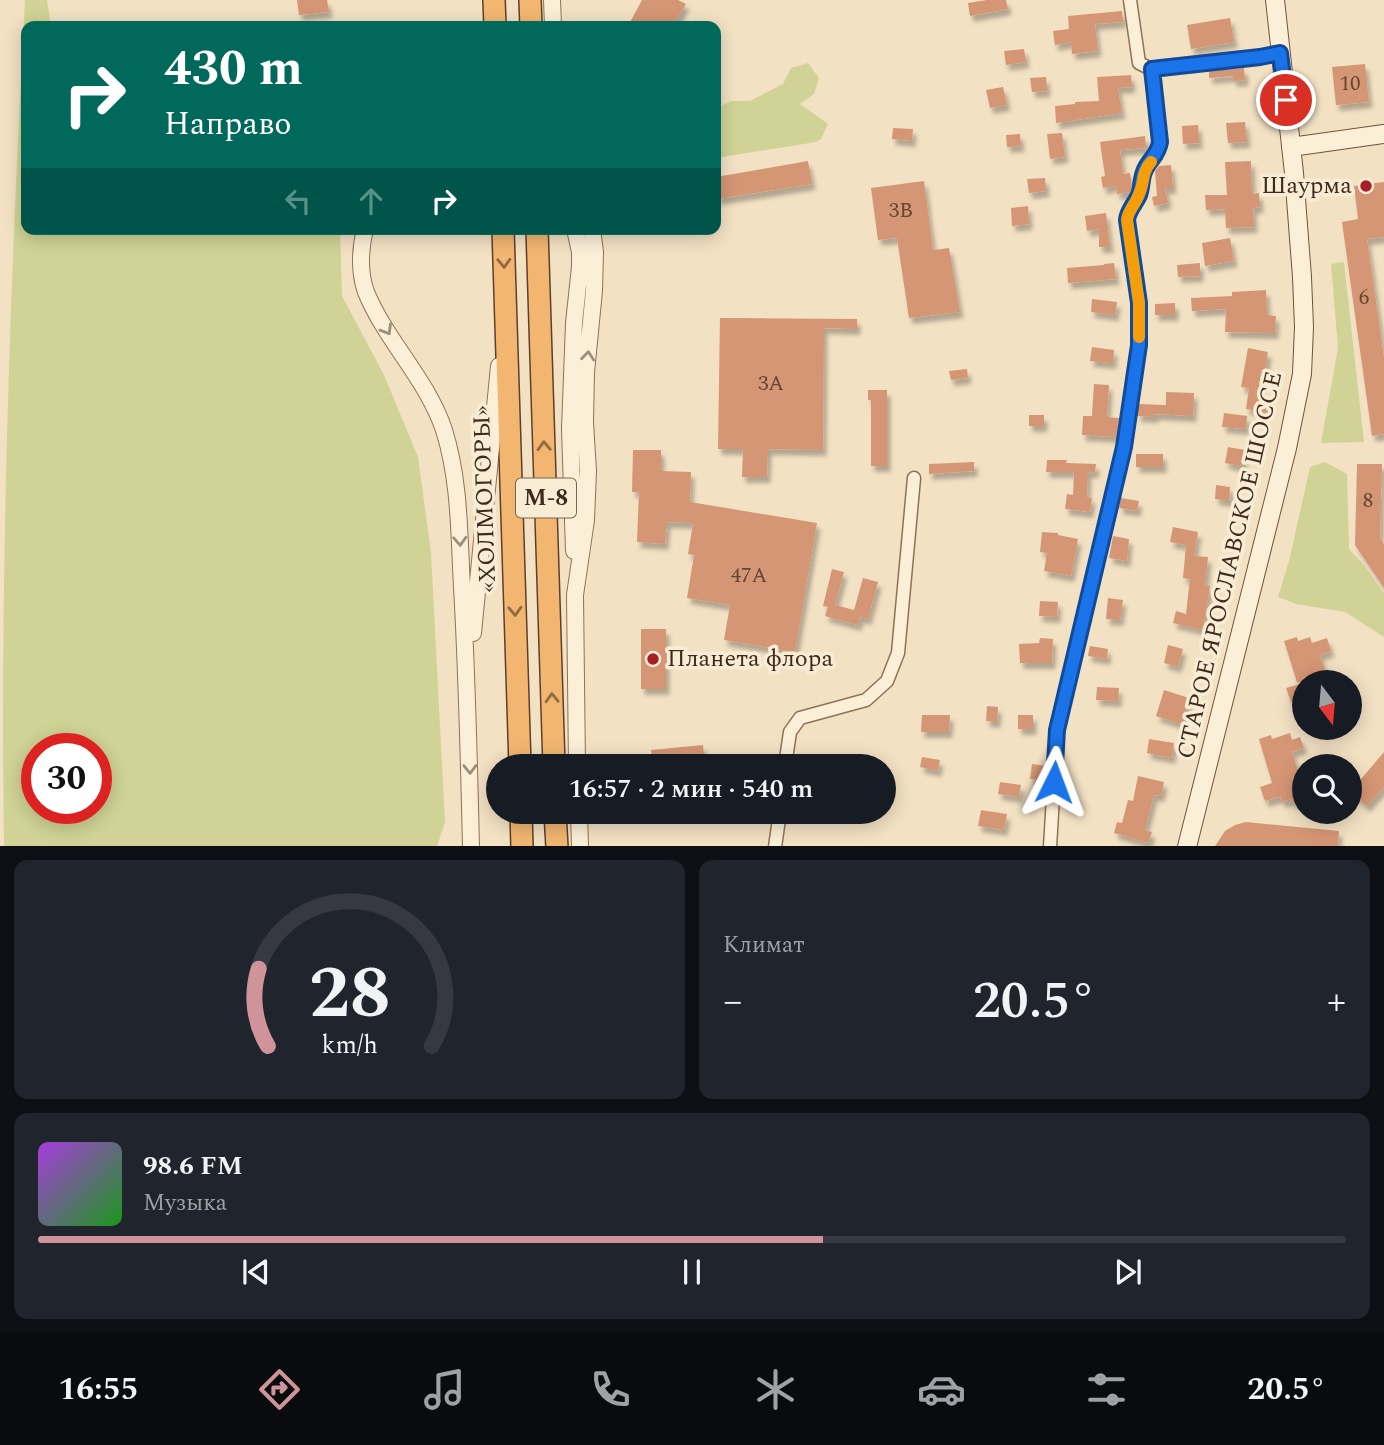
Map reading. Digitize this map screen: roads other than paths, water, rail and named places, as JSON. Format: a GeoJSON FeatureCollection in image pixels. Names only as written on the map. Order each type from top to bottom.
{"type":"FeatureCollection","features":[{"type":"Feature","properties":{"kind":"highway"},"geometry":{"type":"LineString","coordinates":[[494,0],[495,21]]}},
{"type":"Feature","properties":{"kind":"highway"},"geometry":{"type":"LineString","coordinates":[[530,0],[531,21]]}},
{"type":"Feature","properties":{"kind":"highway","name":"«ХОЛМОГОРЫ»"},"geometry":{"type":"LineString","coordinates":[[503,235],[520,754]]}},
{"type":"Feature","properties":{"kind":"highway","name":"М-8"},"geometry":{"type":"LineString","coordinates":[[537,235],[554,754]]}},
{"type":"Feature","properties":{"kind":"highway"},"geometry":{"type":"LineString","coordinates":[[521,824],[522,846]]}},
{"type":"Feature","properties":{"kind":"highway"},"geometry":{"type":"LineString","coordinates":[[555,824],[556,846]]}},
{"type":"Feature","properties":{"kind":"main road","name":"СТАРОЕ ЯРОСЛАВСКОЕ ШОССЕ"},"geometry":{"type":"LineString","coordinates":[[1187,846],[1287,448],[1302,374],[1302,277],[1275,0]]}},
{"type":"Feature","properties":{"kind":"main road"},"geometry":{"type":"LineString","coordinates":[[1291,147],[1384,134]]}},
{"type":"Feature","properties":{"kind":"street"},"geometry":{"type":"LineString","coordinates":[[552,0],[553,21]]}},
{"type":"Feature","properties":{"kind":"street"},"geometry":{"type":"LineString","coordinates":[[1130,0],[1139,63],[1152,69],[1280,53]]}},
{"type":"Feature","properties":{"kind":"street"},"geometry":{"type":"LineString","coordinates":[[1050,846],[1057,730],[1124,447],[1139,345],[1139,303],[1127,220],[1128,213],[1140,193],[1144,171],[1159,149],[1152,69]]}},
{"type":"Feature","properties":{"kind":"street"},"geometry":{"type":"LineString","coordinates":[[364,235],[361,268],[366,291],[384,326],[424,389],[442,426],[451,456],[457,495],[469,703],[471,846]]}},
{"type":"Feature","properties":{"kind":"street"},"geometry":{"type":"LineString","coordinates":[[576,235],[580,267],[574,323],[570,429],[577,754]]}},
{"type":"Feature","properties":{"kind":"street"},"geometry":{"type":"LineString","coordinates":[[575,595],[586,520],[588,471],[585,410],[594,291],[593,235]]}},
{"type":"Feature","properties":{"kind":"street"},"geometry":{"type":"LineString","coordinates":[[469,703],[505,298]]}},
{"type":"Feature","properties":{"kind":"street"},"geometry":{"type":"LineString","coordinates":[[787,754],[790,732],[800,718],[866,700],[887,681],[898,653],[914,478]]}},
{"type":"Feature","properties":{"kind":"street"},"geometry":{"type":"LineString","coordinates":[[579,824],[580,846]]}},
{"type":"Feature","properties":{"kind":"street"},"geometry":{"type":"LineString","coordinates":[[775,846],[778,824]]}},
{"type":"Feature","properties":{"kind":"place","name":"Шаурма"},"geometry":{"type":"Point","coordinates":[1366,186]}},
{"type":"Feature","properties":{"kind":"place","name":"Планета флора"},"geometry":{"type":"Point","coordinates":[653,659]}}]}
